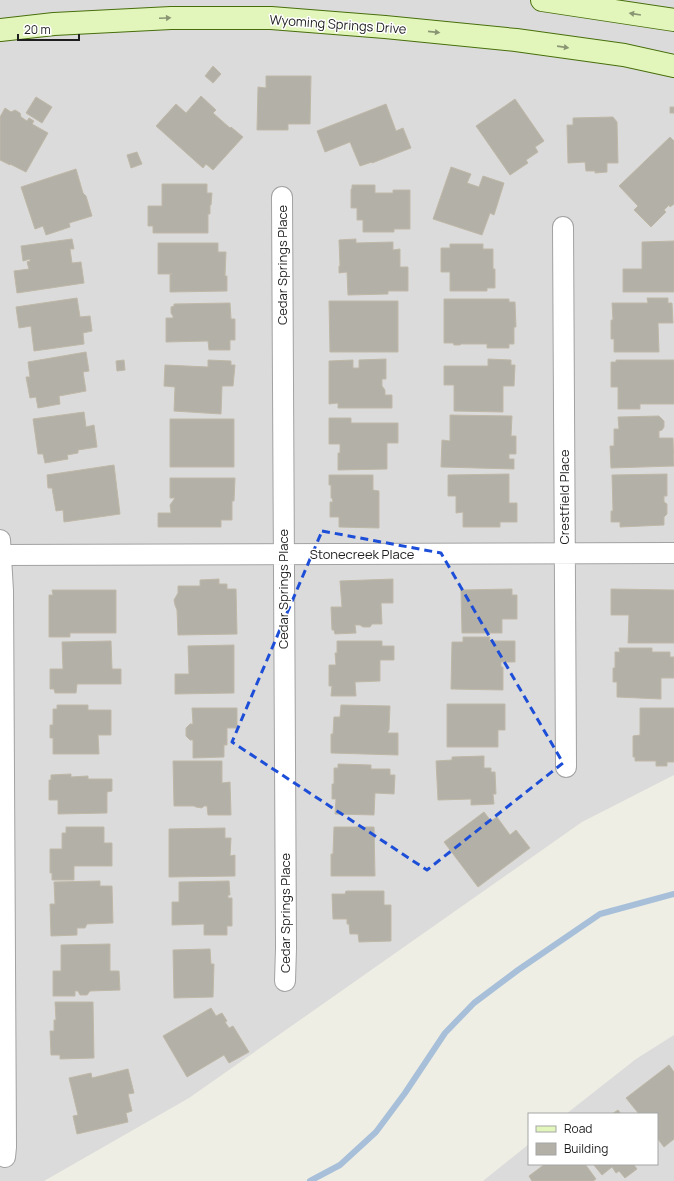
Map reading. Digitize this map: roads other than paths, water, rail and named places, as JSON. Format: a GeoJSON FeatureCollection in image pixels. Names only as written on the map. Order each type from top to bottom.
{"type":"FeatureCollection","features":[{"type":"Feature","properties":{"kind":"street"},"geometry":{"type":"LineString","coordinates":[[542,0],[674,20]]}},
{"type":"Feature","properties":{"kind":"street","name":"Wyoming Springs Drive"},"geometry":{"type":"LineString","coordinates":[[0,30],[54,24],[171,18],[271,18],[385,27],[516,40],[624,55],[674,66]]}},
{"type":"Feature","properties":{"kind":"street","name":"Cedar Springs Place"},"geometry":{"type":"LineString","coordinates":[[282,197],[285,981]]}},
{"type":"Feature","properties":{"kind":"street","name":"Crestfield Place"},"geometry":{"type":"LineString","coordinates":[[563,228],[566,767]]}},
{"type":"Feature","properties":{"kind":"street","name":"Stonecreek Place"},"geometry":{"type":"LineString","coordinates":[[5,1156],[3,591],[0,550],[283,554],[674,553]]}},
{"type":"Feature","properties":{"kind":"waterway"},"geometry":{"type":"LineString","coordinates":[[310,1181],[340,1165],[376,1132],[405,1093],[445,1033],[474,1003],[518,970],[600,914],[674,894]]}}]}
